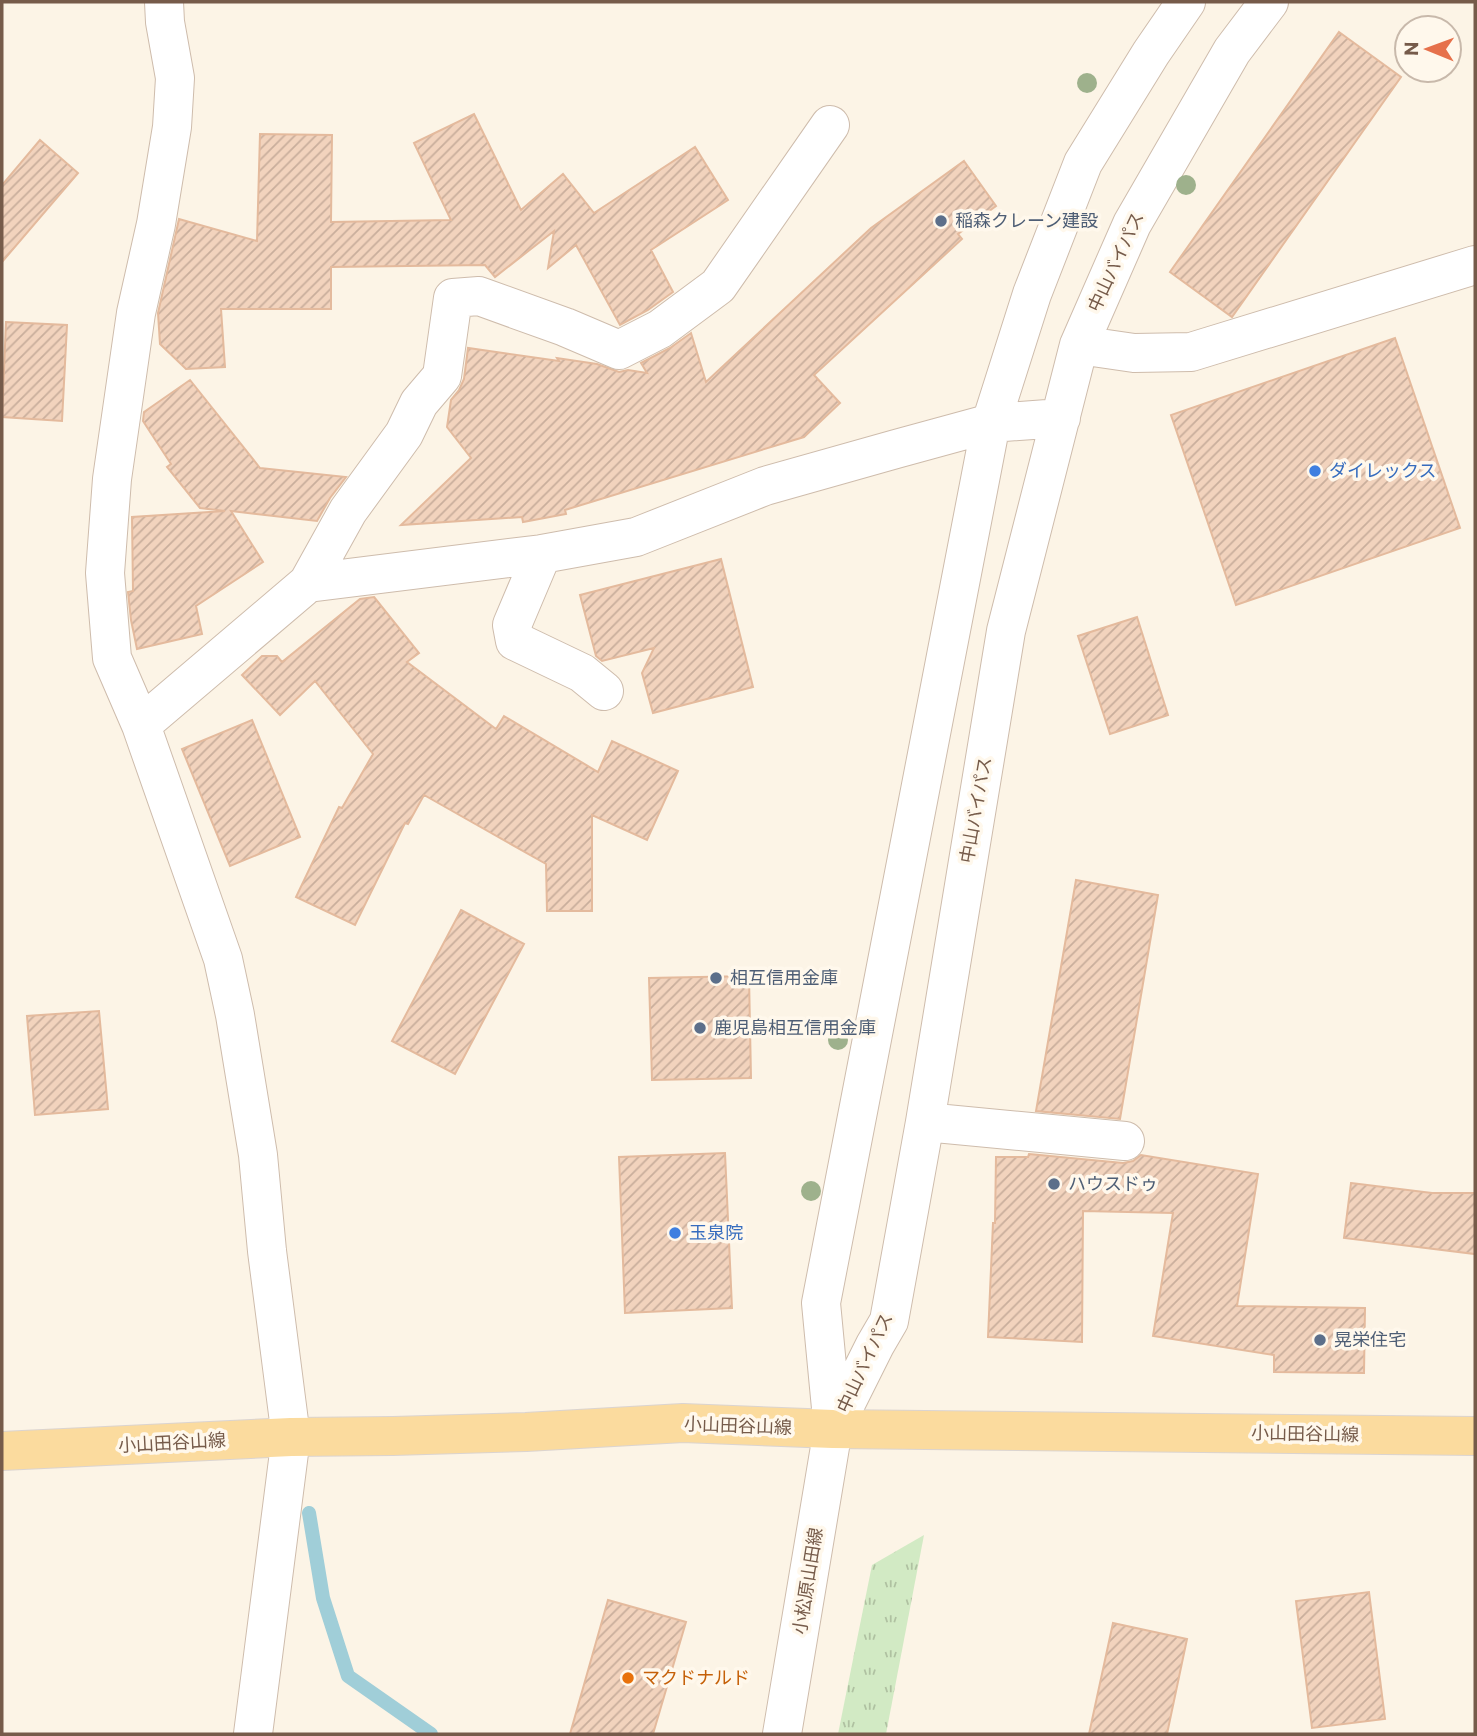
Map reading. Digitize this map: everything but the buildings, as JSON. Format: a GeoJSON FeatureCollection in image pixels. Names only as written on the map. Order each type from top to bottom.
{"type":"FeatureCollection","features":[{"type":"Feature","properties":{"kind":"main road","name":"小山田谷山線"},"geometry":{"type":"LineString","coordinates":[[2,1451],[290,1437],[513,1433],[684,1423],[833,1429],[1475,1437]]}},
{"type":"Feature","properties":{"kind":"street"},"geometry":{"type":"LineString","coordinates":[[164,2],[165,22],[176,78],[172,127],[156,224],[136,313],[113,479],[105,573],[113,658],[141,725],[226,970],[258,1154],[270,1279],[290,1437],[253,1734]]}},
{"type":"Feature","properties":{"kind":"street","name":"中山バイパス"},"geometry":{"type":"LineString","coordinates":[[833,1429],[821,1303],[991,423],[1032,294],[1083,163],[1186,2]]}},
{"type":"Feature","properties":{"kind":"street","name":"中山バイパス"},"geometry":{"type":"LineString","coordinates":[[833,1429],[889,1321],[925,1122],[1006,631],[1079,345],[1132,224],[1232,51],[1269,2]]}},
{"type":"Feature","properties":{"kind":"street"},"geometry":{"type":"LineString","coordinates":[[141,725],[308,583],[348,511],[404,434],[419,403],[442,376],[453,298],[479,296],[620,350],[660,329],[718,286],[830,125]]}},
{"type":"Feature","properties":{"kind":"street"},"geometry":{"type":"LineString","coordinates":[[1079,345],[1134,353],[1191,352],[1475,265]]}},
{"type":"Feature","properties":{"kind":"street"},"geometry":{"type":"LineString","coordinates":[[308,583],[542,554],[636,537],[765,486],[991,423],[1061,418]]}},
{"type":"Feature","properties":{"kind":"street"},"geometry":{"type":"LineString","coordinates":[[542,554],[512,625],[515,641],[582,673],[604,691]]}},
{"type":"Feature","properties":{"kind":"street"},"geometry":{"type":"LineString","coordinates":[[925,1122],[1125,1141]]}},
{"type":"Feature","properties":{"kind":"street","name":"小松原山田線"},"geometry":{"type":"LineString","coordinates":[[782,1734],[833,1429]]}},
{"type":"Feature","properties":{"kind":"green space"},"geometry":{"type":"Polygon","coordinates":[[[924,1535],[886,1734],[838,1734],[872,1565],[924,1535]]]}},
{"type":"Feature","properties":{"kind":"waterway"},"geometry":{"type":"LineString","coordinates":[[309,1513],[323,1598],[348,1676],[431,1734]]}},
{"type":"Feature","properties":{"kind":"place","name":"稲森クレーン建設"},"geometry":{"type":"Point","coordinates":[941,221]}},
{"type":"Feature","properties":{"kind":"place","name":"ダイレックス"},"geometry":{"type":"Point","coordinates":[1315,471]}},
{"type":"Feature","properties":{"kind":"place","name":"相互信用金庫"},"geometry":{"type":"Point","coordinates":[716,978]}},
{"type":"Feature","properties":{"kind":"place","name":"鹿児島相互信用金庫"},"geometry":{"type":"Point","coordinates":[700,1028]}},
{"type":"Feature","properties":{"kind":"place","name":"ハウスドゥ"},"geometry":{"type":"Point","coordinates":[1054,1184]}},
{"type":"Feature","properties":{"kind":"place","name":"玉泉院"},"geometry":{"type":"Point","coordinates":[675,1233]}},
{"type":"Feature","properties":{"kind":"place","name":"晃栄住宅"},"geometry":{"type":"Point","coordinates":[1320,1340]}},
{"type":"Feature","properties":{"kind":"place","name":"マクドナルド"},"geometry":{"type":"Point","coordinates":[628,1678]}}]}
